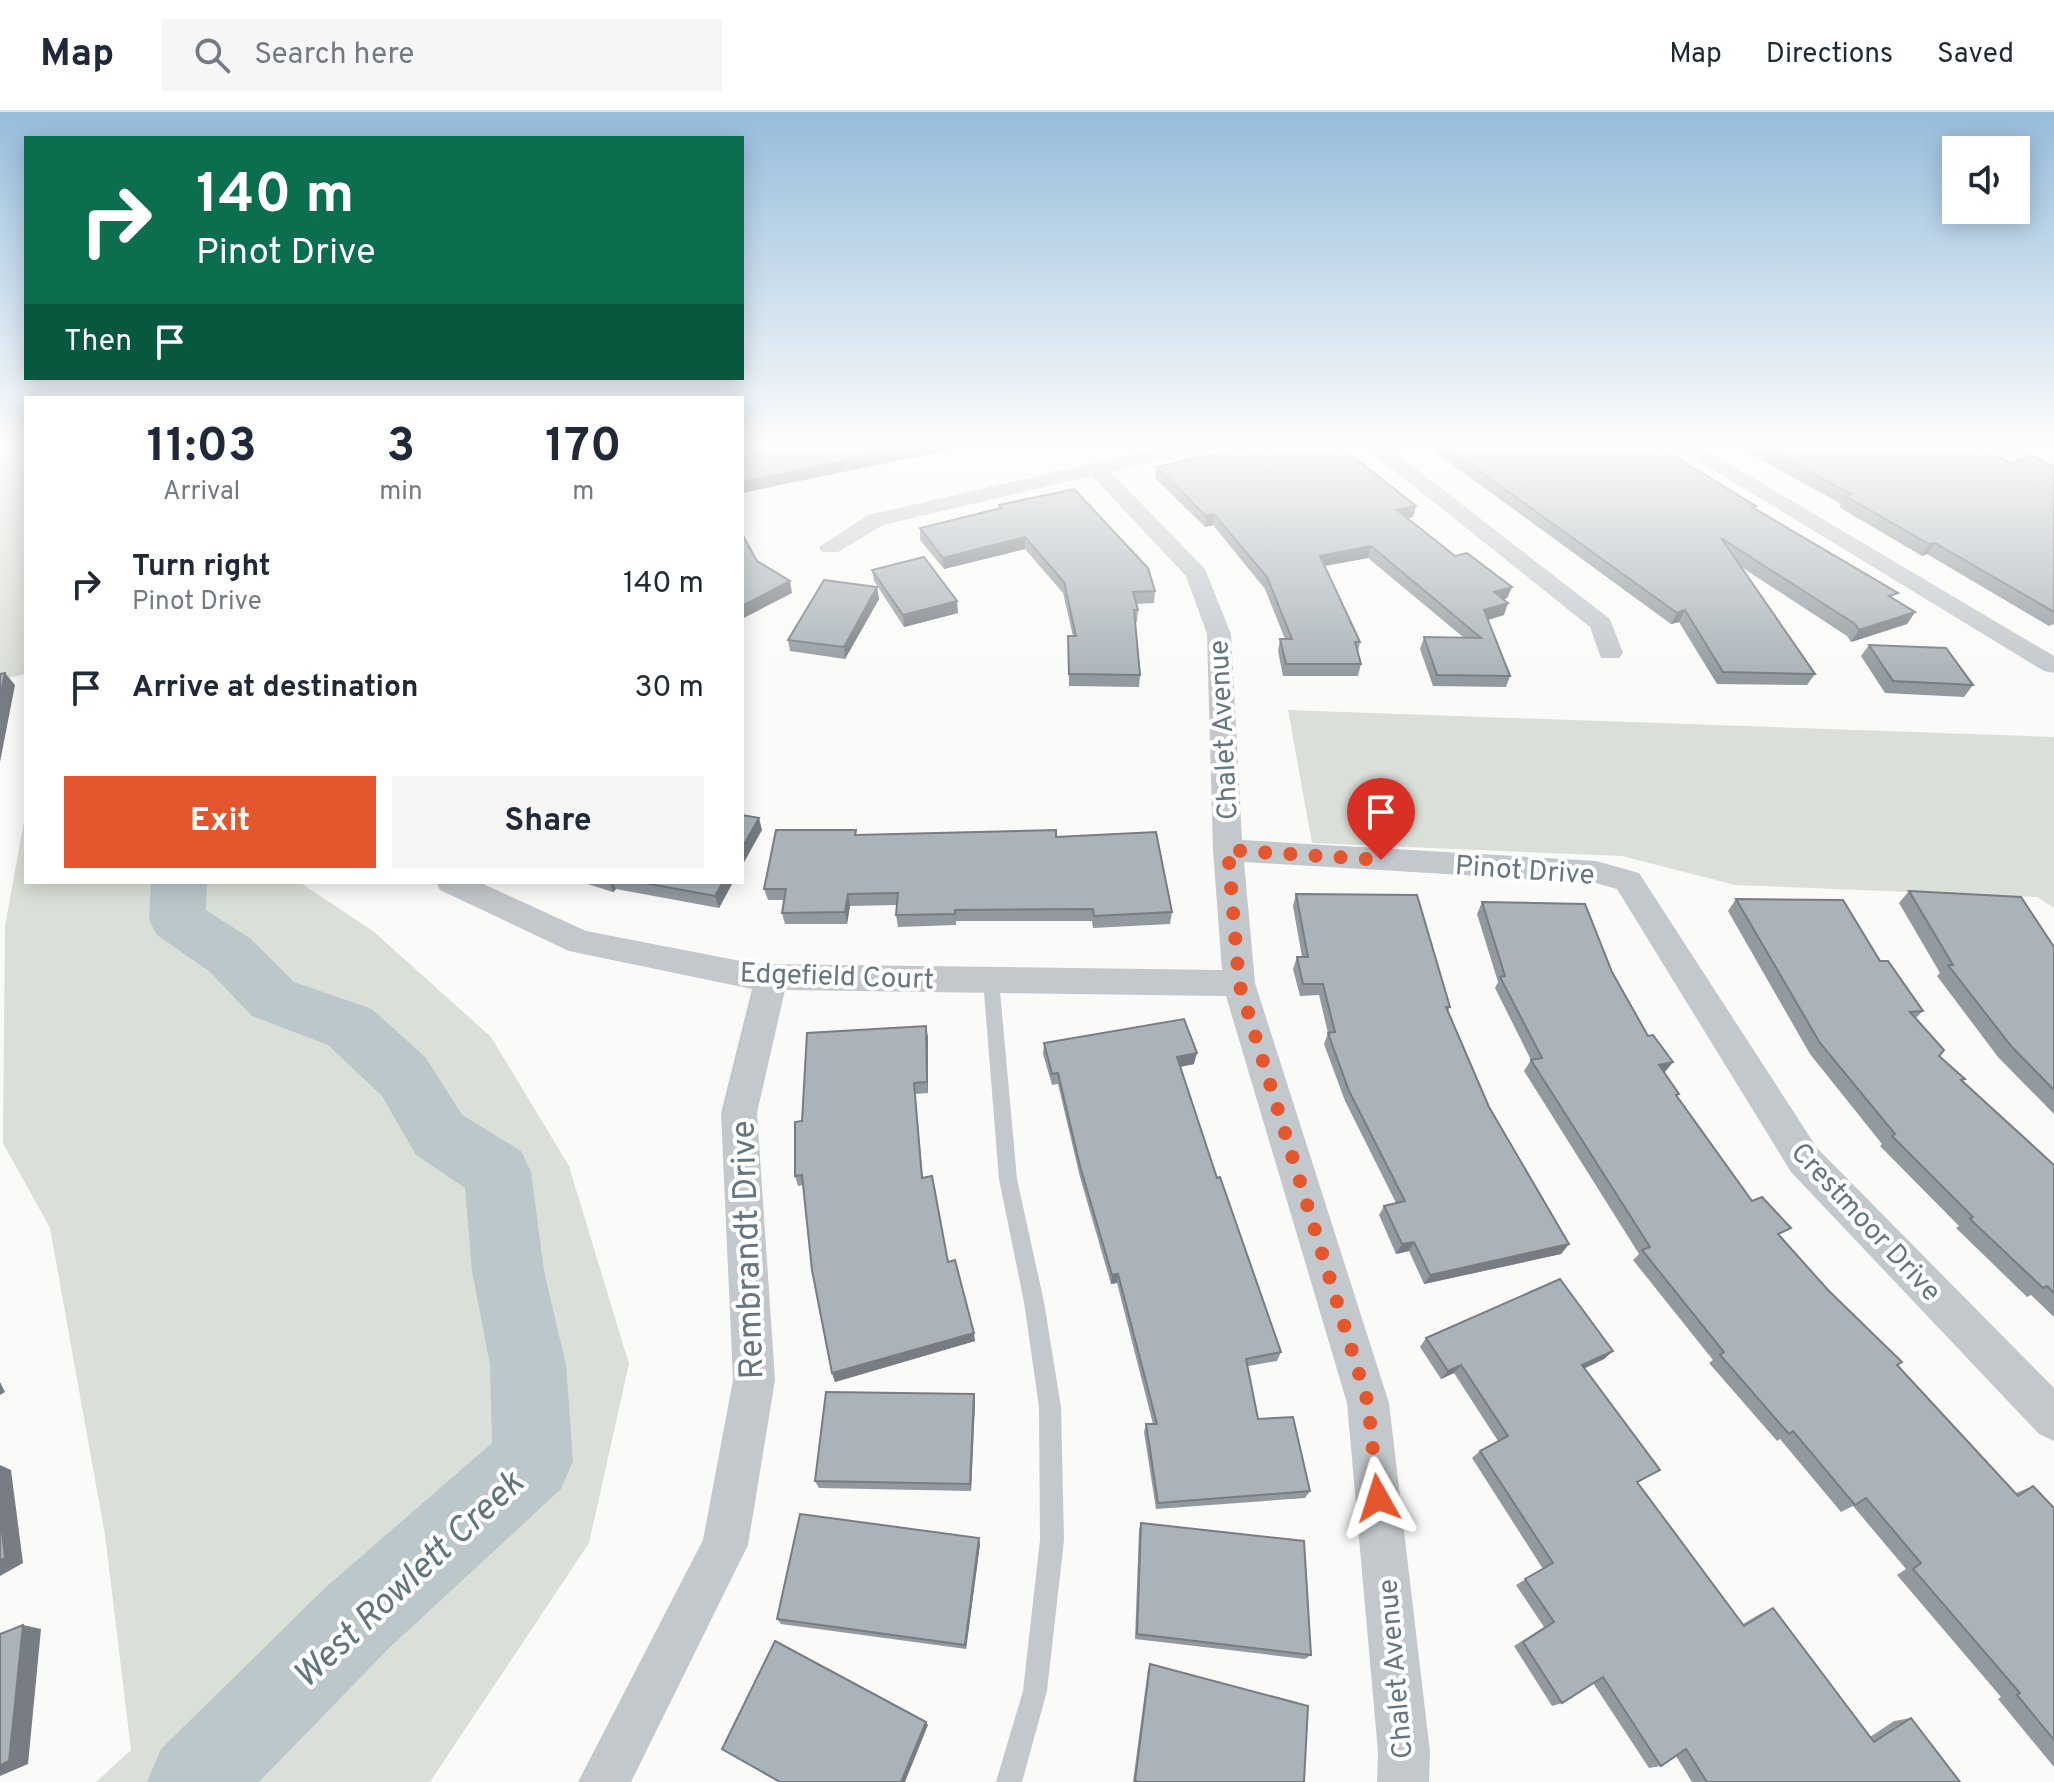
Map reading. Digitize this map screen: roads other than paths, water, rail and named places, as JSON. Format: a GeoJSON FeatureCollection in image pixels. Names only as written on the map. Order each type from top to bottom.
{"type":"FeatureCollection","features":[{"type":"Feature","properties":{"kind":"street"},"geometry":{"type":"LineString","coordinates":[[830,547],[873,522]]}},
{"type":"Feature","properties":{"kind":"street","name":"Chalet Avenue"},"geometry":{"type":"LineString","coordinates":[[1147,522],[1197,574],[1219,634],[1228,850],[1239,983],[1368,1403],[1404,1752],[1403,1782]]}},
{"type":"Feature","properties":{"kind":"street"},"geometry":{"type":"LineString","coordinates":[[1471,522],[1601,624],[1610,653]]}},
{"type":"Feature","properties":{"kind":"street"},"geometry":{"type":"LineString","coordinates":[[1807,522],[2054,675]]}},
{"type":"Feature","properties":{"kind":"street","name":"Pinot Drive"},"geometry":{"type":"LineString","coordinates":[[1228,850],[1596,872],[1628,881]]}},
{"type":"Feature","properties":{"kind":"street","name":"Crestmoor Drive"},"geometry":{"type":"LineString","coordinates":[[1628,881],[1804,1160],[2054,1419]]}},
{"type":"Feature","properties":{"kind":"street","name":"Edgefield Court"},"geometry":{"type":"LineString","coordinates":[[455,884],[580,942],[771,978],[1239,983]]}},
{"type":"Feature","properties":{"kind":"street","name":"Rembrandt Drive"},"geometry":{"type":"LineString","coordinates":[[604,1782],[725,1545],[754,1380],[739,1113],[771,978]]}},
{"type":"Feature","properties":{"kind":"lane"},"geometry":{"type":"LineString","coordinates":[[991,980],[1008,1179],[1034,1302],[1050,1407],[1052,1540],[1035,1691],[1009,1782]]}},
{"type":"Feature","properties":{"kind":"waterway","name":"West Rowlett Creek"},"geometry":{"type":"LineString","coordinates":[[179,884],[177,920],[230,955],[273,999],[350,1027],[404,1077],[439,1135],[497,1172],[508,1271],[528,1365],[533,1461],[357,1618],[194,1782]]}}]}
